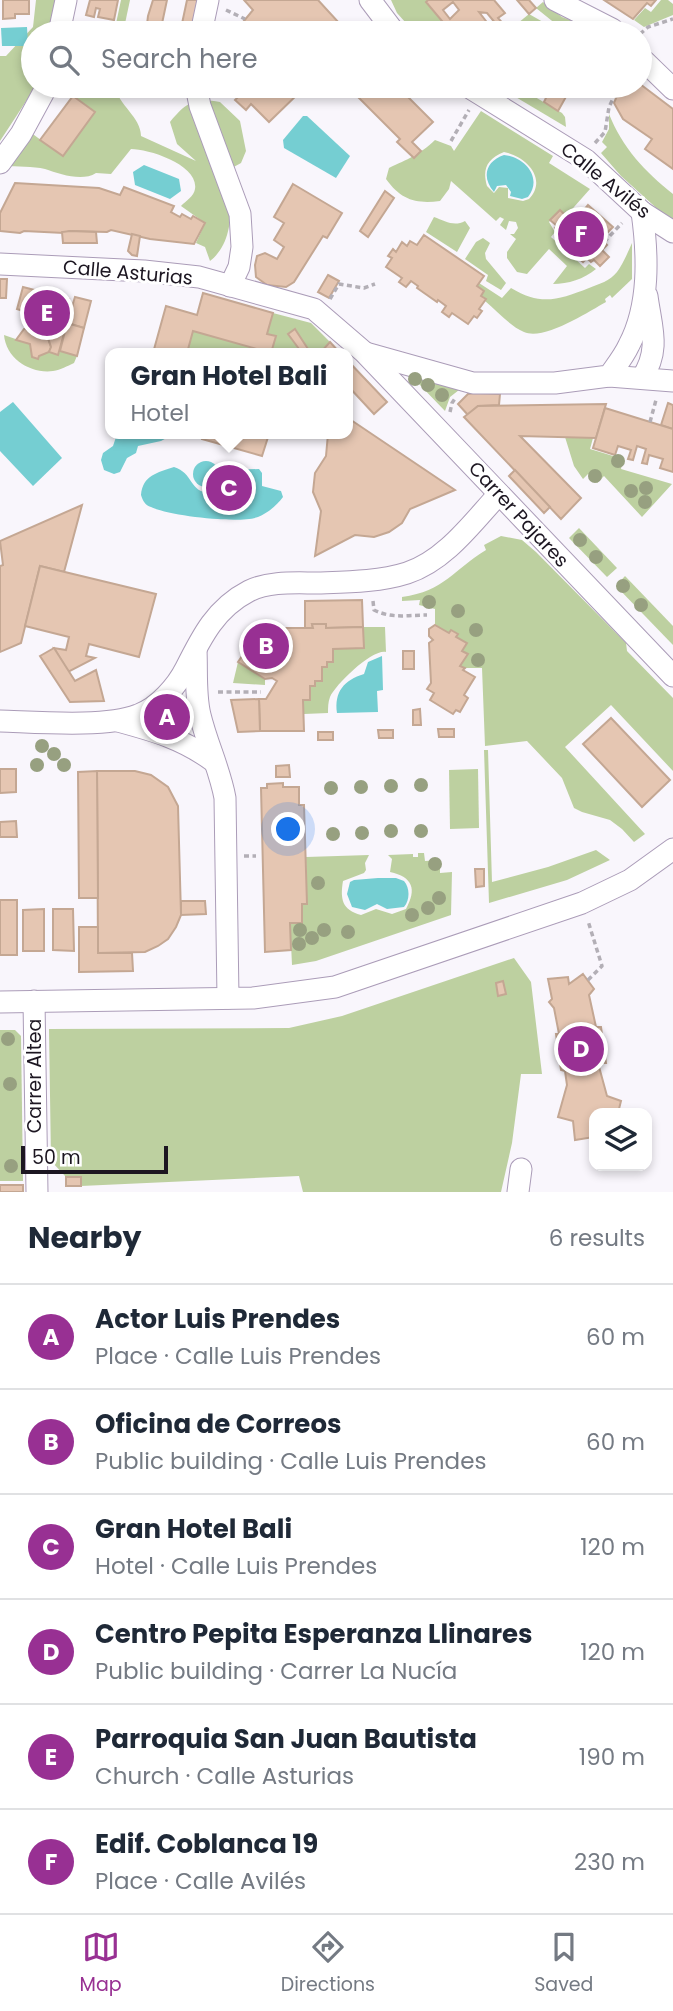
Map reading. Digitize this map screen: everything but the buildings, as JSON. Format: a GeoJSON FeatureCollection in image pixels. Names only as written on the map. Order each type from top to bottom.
{"type":"FeatureCollection","features":[{"type":"Feature","properties":{"kind":"street"},"geometry":{"type":"LineString","coordinates":[[62,21],[66,0]]}},
{"type":"Feature","properties":{"kind":"street"},"geometry":{"type":"LineString","coordinates":[[204,21],[208,0]]}},
{"type":"Feature","properties":{"kind":"street"},"geometry":{"type":"LineString","coordinates":[[370,0],[386,21]]}},
{"type":"Feature","properties":{"kind":"street"},"geometry":{"type":"LineString","coordinates":[[555,0],[597,21]]}},
{"type":"Feature","properties":{"kind":"street"},"geometry":{"type":"LineString","coordinates":[[652,69],[673,89]]}},
{"type":"Feature","properties":{"kind":"street"},"geometry":{"type":"LineString","coordinates":[[0,163],[21,134],[40,98]]}},
{"type":"Feature","properties":{"kind":"street"},"geometry":{"type":"LineString","coordinates":[[198,98],[240,214],[242,247],[239,267],[230,286]]}},
{"type":"Feature","properties":{"kind":"street","name":"Calle Avilés"},"geometry":{"type":"LineString","coordinates":[[487,98],[586,160],[640,209],[673,232]]}},
{"type":"Feature","properties":{"kind":"street"},"geometry":{"type":"LineString","coordinates":[[640,209],[654,351],[649,368],[642,378]]}},
{"type":"Feature","properties":{"kind":"street","name":"Calle Asturias"},"geometry":{"type":"LineString","coordinates":[[0,264],[144,271],[199,277],[253,293]]}},
{"type":"Feature","properties":{"kind":"street"},"geometry":{"type":"LineString","coordinates":[[609,376],[631,343],[646,286]]}},
{"type":"Feature","properties":{"kind":"street","name":"Carrer Pajares"},"geometry":{"type":"LineString","coordinates":[[253,293],[314,309],[365,352],[673,676]]}},
{"type":"Feature","properties":{"kind":"street"},"geometry":{"type":"LineString","coordinates":[[365,352],[473,383],[555,383],[609,376],[673,381]]}},
{"type":"Feature","properties":{"kind":"street"},"geometry":{"type":"LineString","coordinates":[[0,721],[116,721],[139,715],[163,699],[182,676],[219,612],[252,590],[271,584],[372,579],[408,573],[434,559],[457,540],[499,494]]}},
{"type":"Feature","properties":{"kind":"street"},"geometry":{"type":"LineString","coordinates":[[196,648],[199,711],[213,761],[221,776],[225,798],[228,998]]}},
{"type":"Feature","properties":{"kind":"street"},"geometry":{"type":"LineString","coordinates":[[116,721],[171,736],[191,745],[213,761]]}},
{"type":"Feature","properties":{"kind":"street"},"geometry":{"type":"LineString","coordinates":[[0,1002],[228,998],[294,994],[335,987],[582,903],[630,880],[673,849]]}},
{"type":"Feature","properties":{"kind":"street","name":"Carrer Altea"},"geometry":{"type":"LineString","coordinates":[[34,1001],[37,1192]]}},
{"type":"Feature","properties":{"kind":"street"},"geometry":{"type":"LineString","coordinates":[[518,1192],[521,1169]]}},
{"type":"Feature","properties":{"kind":"path"},"geometry":{"type":"LineString","coordinates":[[652,26],[673,19]]}},
{"type":"Feature","properties":{"kind":"path"},"geometry":{"type":"LineString","coordinates":[[451,141],[469,98]]}},
{"type":"Feature","properties":{"kind":"path"},"geometry":{"type":"LineString","coordinates":[[594,149],[597,139],[605,132],[613,98]]}},
{"type":"Feature","properties":{"kind":"path"},"geometry":{"type":"LineString","coordinates":[[604,242],[640,209]]}},
{"type":"Feature","properties":{"kind":"path"},"geometry":{"type":"LineString","coordinates":[[329,302],[338,284],[364,288],[375,284]]}},
{"type":"Feature","properties":{"kind":"path"},"geometry":{"type":"LineString","coordinates":[[372,579],[374,610],[395,617],[427,615]]}},
{"type":"Feature","properties":{"kind":"path"},"geometry":{"type":"LineString","coordinates":[[198,694],[223,691],[261,692]]}},
{"type":"Feature","properties":{"kind":"path"},"geometry":{"type":"LineString","coordinates":[[582,903],[602,966],[588,981]]}},
{"type":"Feature","properties":{"kind":"green space"},"geometry":{"type":"Polygon","coordinates":[[[36,0],[55,0],[52,21],[34,21],[36,0]]]}},
{"type":"Feature","properties":{"kind":"green space"},"geometry":{"type":"Polygon","coordinates":[[[121,0],[130,0],[126,21],[117,21],[121,0]]]}},
{"type":"Feature","properties":{"kind":"green space"},"geometry":{"type":"Polygon","coordinates":[[[391,0],[428,0],[426,2],[442,21],[404,21],[391,0]]]}},
{"type":"Feature","properties":{"kind":"green space"},"geometry":{"type":"Polygon","coordinates":[[[661,0],[668,0],[673,4],[673,15],[652,24],[652,21],[634,20],[645,8],[651,12],[661,0]]]}},
{"type":"Feature","properties":{"kind":"green space"},"geometry":{"type":"Polygon","coordinates":[[[543,2],[562,17],[572,21],[552,21],[536,8],[543,2]]]}},
{"type":"Feature","properties":{"kind":"green space"},"geometry":{"type":"Polygon","coordinates":[[[529,14],[541,21],[521,21],[529,14]]]}},
{"type":"Feature","properties":{"kind":"green space"},"geometry":{"type":"Polygon","coordinates":[[[21,40],[21,98],[28,98],[0,141],[0,56],[6,56],[21,40]]]}},
{"type":"Feature","properties":{"kind":"green space"},"geometry":{"type":"Polygon","coordinates":[[[75,98],[120,98],[137,123],[141,136],[196,161],[177,144],[170,122],[181,110],[197,101],[220,102],[240,121],[246,151],[241,163],[230,169],[231,206],[228,231],[219,252],[210,261],[205,247],[196,243],[205,223],[181,206],[194,192],[194,180],[171,160],[131,149],[111,174],[96,173],[84,177],[40,168],[4,166],[30,132],[49,146],[57,146],[81,111],[75,98]]]}},
{"type":"Feature","properties":{"kind":"green space"},"geometry":{"type":"Polygon","coordinates":[[[517,98],[537,98],[562,113],[566,127],[517,98]]]}},
{"type":"Feature","properties":{"kind":"green space"},"geometry":{"type":"Polygon","coordinates":[[[481,111],[553,156],[549,163],[590,189],[566,216],[560,210],[549,222],[555,232],[551,237],[585,268],[589,264],[596,269],[576,280],[553,284],[567,266],[549,249],[527,274],[517,272],[507,258],[507,252],[516,239],[510,234],[514,234],[518,228],[516,222],[509,221],[506,230],[500,225],[504,219],[500,217],[496,221],[451,181],[449,189],[440,201],[424,202],[403,196],[386,179],[389,168],[418,153],[435,140],[451,146],[454,151],[481,111]],[[504,152],[490,161],[485,174],[487,186],[494,193],[499,187],[508,188],[508,198],[523,201],[529,199],[534,191],[535,176],[527,163],[504,152]]]}},
{"type":"Feature","properties":{"kind":"green space"},"geometry":{"type":"Polygon","coordinates":[[[609,114],[635,158],[673,194],[673,223],[621,176],[601,153],[607,147],[602,142],[609,129],[609,114]]]}},
{"type":"Feature","properties":{"kind":"green space"},"geometry":{"type":"Polygon","coordinates":[[[434,217],[453,223],[465,221],[470,228],[457,252],[426,232],[434,217]]]}},
{"type":"Feature","properties":{"kind":"green space"},"geometry":{"type":"Polygon","coordinates":[[[483,238],[490,243],[485,253],[486,259],[506,283],[501,290],[486,281],[488,275],[465,259],[476,242],[483,238]]]}},
{"type":"Feature","properties":{"kind":"green space"},"geometry":{"type":"Polygon","coordinates":[[[632,243],[632,279],[612,298],[610,295],[605,299],[606,302],[543,333],[524,332],[514,326],[485,301],[477,286],[479,283],[502,298],[511,288],[541,299],[568,296],[611,278],[632,243]]]}},
{"type":"Feature","properties":{"kind":"green space"},"geometry":{"type":"Polygon","coordinates":[[[273,313],[311,323],[330,342],[325,348],[273,348],[276,337],[267,334],[273,313]]]}},
{"type":"Feature","properties":{"kind":"green space"},"geometry":{"type":"Polygon","coordinates":[[[193,331],[253,348],[188,348],[193,331]]]}},
{"type":"Feature","properties":{"kind":"green space"},"geometry":{"type":"Polygon","coordinates":[[[4,335],[30,344],[32,356],[37,359],[49,352],[58,355],[60,351],[77,356],[74,363],[59,370],[36,370],[15,358],[9,351],[4,335]]]}},
{"type":"Feature","properties":{"kind":"green space"},"geometry":{"type":"Polygon","coordinates":[[[400,370],[459,390],[450,397],[445,411],[419,384],[400,370]]]}},
{"type":"Feature","properties":{"kind":"green space"},"geometry":{"type":"Polygon","coordinates":[[[565,437],[593,438],[590,449],[623,459],[621,469],[672,484],[642,517],[604,476],[597,483],[588,474],[583,479],[574,466],[565,437]]]}},
{"type":"Feature","properties":{"kind":"green space"},"geometry":{"type":"Polygon","coordinates":[[[579,528],[617,568],[607,577],[569,538],[579,528]]]}},
{"type":"Feature","properties":{"kind":"green space"},"geometry":{"type":"Polygon","coordinates":[[[501,536],[522,540],[536,552],[626,643],[627,651],[673,698],[673,771],[611,705],[565,747],[645,834],[634,842],[610,820],[574,808],[562,778],[527,741],[485,746],[482,668],[460,666],[467,654],[462,651],[466,643],[456,637],[458,634],[452,630],[449,633],[435,625],[435,609],[419,605],[420,600],[402,601],[402,597],[439,585],[486,550],[484,545],[501,536]]]}},
{"type":"Feature","properties":{"kind":"green space"},"geometry":{"type":"Polygon","coordinates":[[[625,576],[673,626],[673,645],[616,586],[625,576]]]}},
{"type":"Feature","properties":{"kind":"green space"},"geometry":{"type":"Polygon","coordinates":[[[363,627],[385,627],[386,652],[372,656],[347,676],[330,697],[328,713],[304,714],[303,700],[310,699],[310,686],[315,686],[315,681],[322,681],[322,667],[327,667],[327,662],[333,662],[333,649],[363,648],[363,627]]]}},
{"type":"Feature","properties":{"kind":"green space"},"geometry":{"type":"Polygon","coordinates":[[[238,662],[265,679],[265,685],[233,683],[238,662]]]}},
{"type":"Feature","properties":{"kind":"green space"},"geometry":{"type":"Polygon","coordinates":[[[484,750],[488,750],[492,882],[548,867],[596,850],[610,860],[567,880],[489,903],[484,750]]]}},
{"type":"Feature","properties":{"kind":"green space"},"geometry":{"type":"Polygon","coordinates":[[[478,769],[479,828],[450,829],[449,770],[478,769]]]}},
{"type":"Feature","properties":{"kind":"green space"},"geometry":{"type":"Polygon","coordinates":[[[418,853],[424,853],[425,861],[440,860],[440,873],[452,872],[451,915],[316,961],[292,965],[290,923],[302,923],[302,904],[307,904],[306,857],[369,855],[364,873],[343,881],[344,903],[350,910],[361,915],[376,909],[392,914],[406,909],[412,890],[404,877],[390,872],[392,859],[388,855],[413,854],[413,857],[418,857],[418,853]]]}},
{"type":"Feature","properties":{"kind":"green space"},"geometry":{"type":"Polygon","coordinates":[[[514,958],[531,982],[542,1074],[521,1074],[512,1143],[501,1192],[303,1192],[299,1176],[81,1186],[81,1177],[66,1177],[51,1161],[49,1029],[289,1028],[342,1016],[514,958]]]}},
{"type":"Feature","properties":{"kind":"green space"},"geometry":{"type":"Polygon","coordinates":[[[0,1030],[15,1030],[21,1036],[23,1181],[0,1181],[0,1030]]]}},
{"type":"Feature","properties":{"kind":"water"},"geometry":{"type":"Polygon","coordinates":[[[21,27],[21,46],[2,46],[1,28],[21,27]]]}},
{"type":"Feature","properties":{"kind":"water"},"geometry":{"type":"Polygon","coordinates":[[[303,116],[307,116],[350,156],[336,178],[284,148],[283,140],[303,116]]]}},
{"type":"Feature","properties":{"kind":"water"},"geometry":{"type":"Polygon","coordinates":[[[504,155],[519,160],[530,170],[534,183],[528,197],[522,199],[510,196],[511,192],[506,185],[497,186],[494,192],[490,186],[487,175],[489,165],[504,155]]]}},
{"type":"Feature","properties":{"kind":"water"},"geometry":{"type":"Polygon","coordinates":[[[144,165],[179,179],[181,191],[170,199],[135,185],[133,172],[144,165]]]}},
{"type":"Feature","properties":{"kind":"water"},"geometry":{"type":"Polygon","coordinates":[[[13,402],[62,458],[33,486],[0,451],[0,412],[13,402]]]}},
{"type":"Feature","properties":{"kind":"water"},"geometry":{"type":"Polygon","coordinates":[[[115,439],[165,439],[138,446],[136,453],[127,458],[120,472],[114,474],[104,470],[101,460],[103,453],[113,446],[115,439]]]}},
{"type":"Feature","properties":{"kind":"water"},"geometry":{"type":"Polygon","coordinates":[[[206,461],[215,465],[219,474],[215,483],[206,487],[197,483],[193,474],[197,465],[206,461]]]}},
{"type":"Feature","properties":{"kind":"water"},"geometry":{"type":"Polygon","coordinates":[[[174,467],[186,474],[196,488],[207,493],[216,492],[221,485],[223,470],[259,469],[262,473],[262,486],[281,491],[283,497],[258,517],[236,520],[188,516],[147,505],[141,495],[145,483],[152,476],[174,467]]]}},
{"type":"Feature","properties":{"kind":"water"},"geometry":{"type":"Polygon","coordinates":[[[382,656],[383,690],[377,691],[378,712],[337,713],[337,699],[342,688],[364,674],[368,662],[382,656]]]}},
{"type":"Feature","properties":{"kind":"water"},"geometry":{"type":"Polygon","coordinates":[[[378,878],[404,881],[408,894],[404,907],[387,909],[377,904],[365,910],[352,907],[347,894],[350,882],[378,878]]]}},
{"type":"Feature","properties":{"kind":"place","name":"Edif. Coblanca 19"},"geometry":{"type":"Point","coordinates":[581,234]}},
{"type":"Feature","properties":{"kind":"place","name":"Parroquia San Juan Bautista"},"geometry":{"type":"Point","coordinates":[47,313]}},
{"type":"Feature","properties":{"kind":"place","name":"Gran Hotel Bali"},"geometry":{"type":"Point","coordinates":[229,488]}},
{"type":"Feature","properties":{"kind":"place","name":"Oficina de Correos"},"geometry":{"type":"Point","coordinates":[266,646]}},
{"type":"Feature","properties":{"kind":"place","name":"Actor Luis Prendes"},"geometry":{"type":"Point","coordinates":[167,717]}},
{"type":"Feature","properties":{"kind":"place","name":"Centro Pepita Esperanza Llinares"},"geometry":{"type":"Point","coordinates":[581,1049]}}]}
